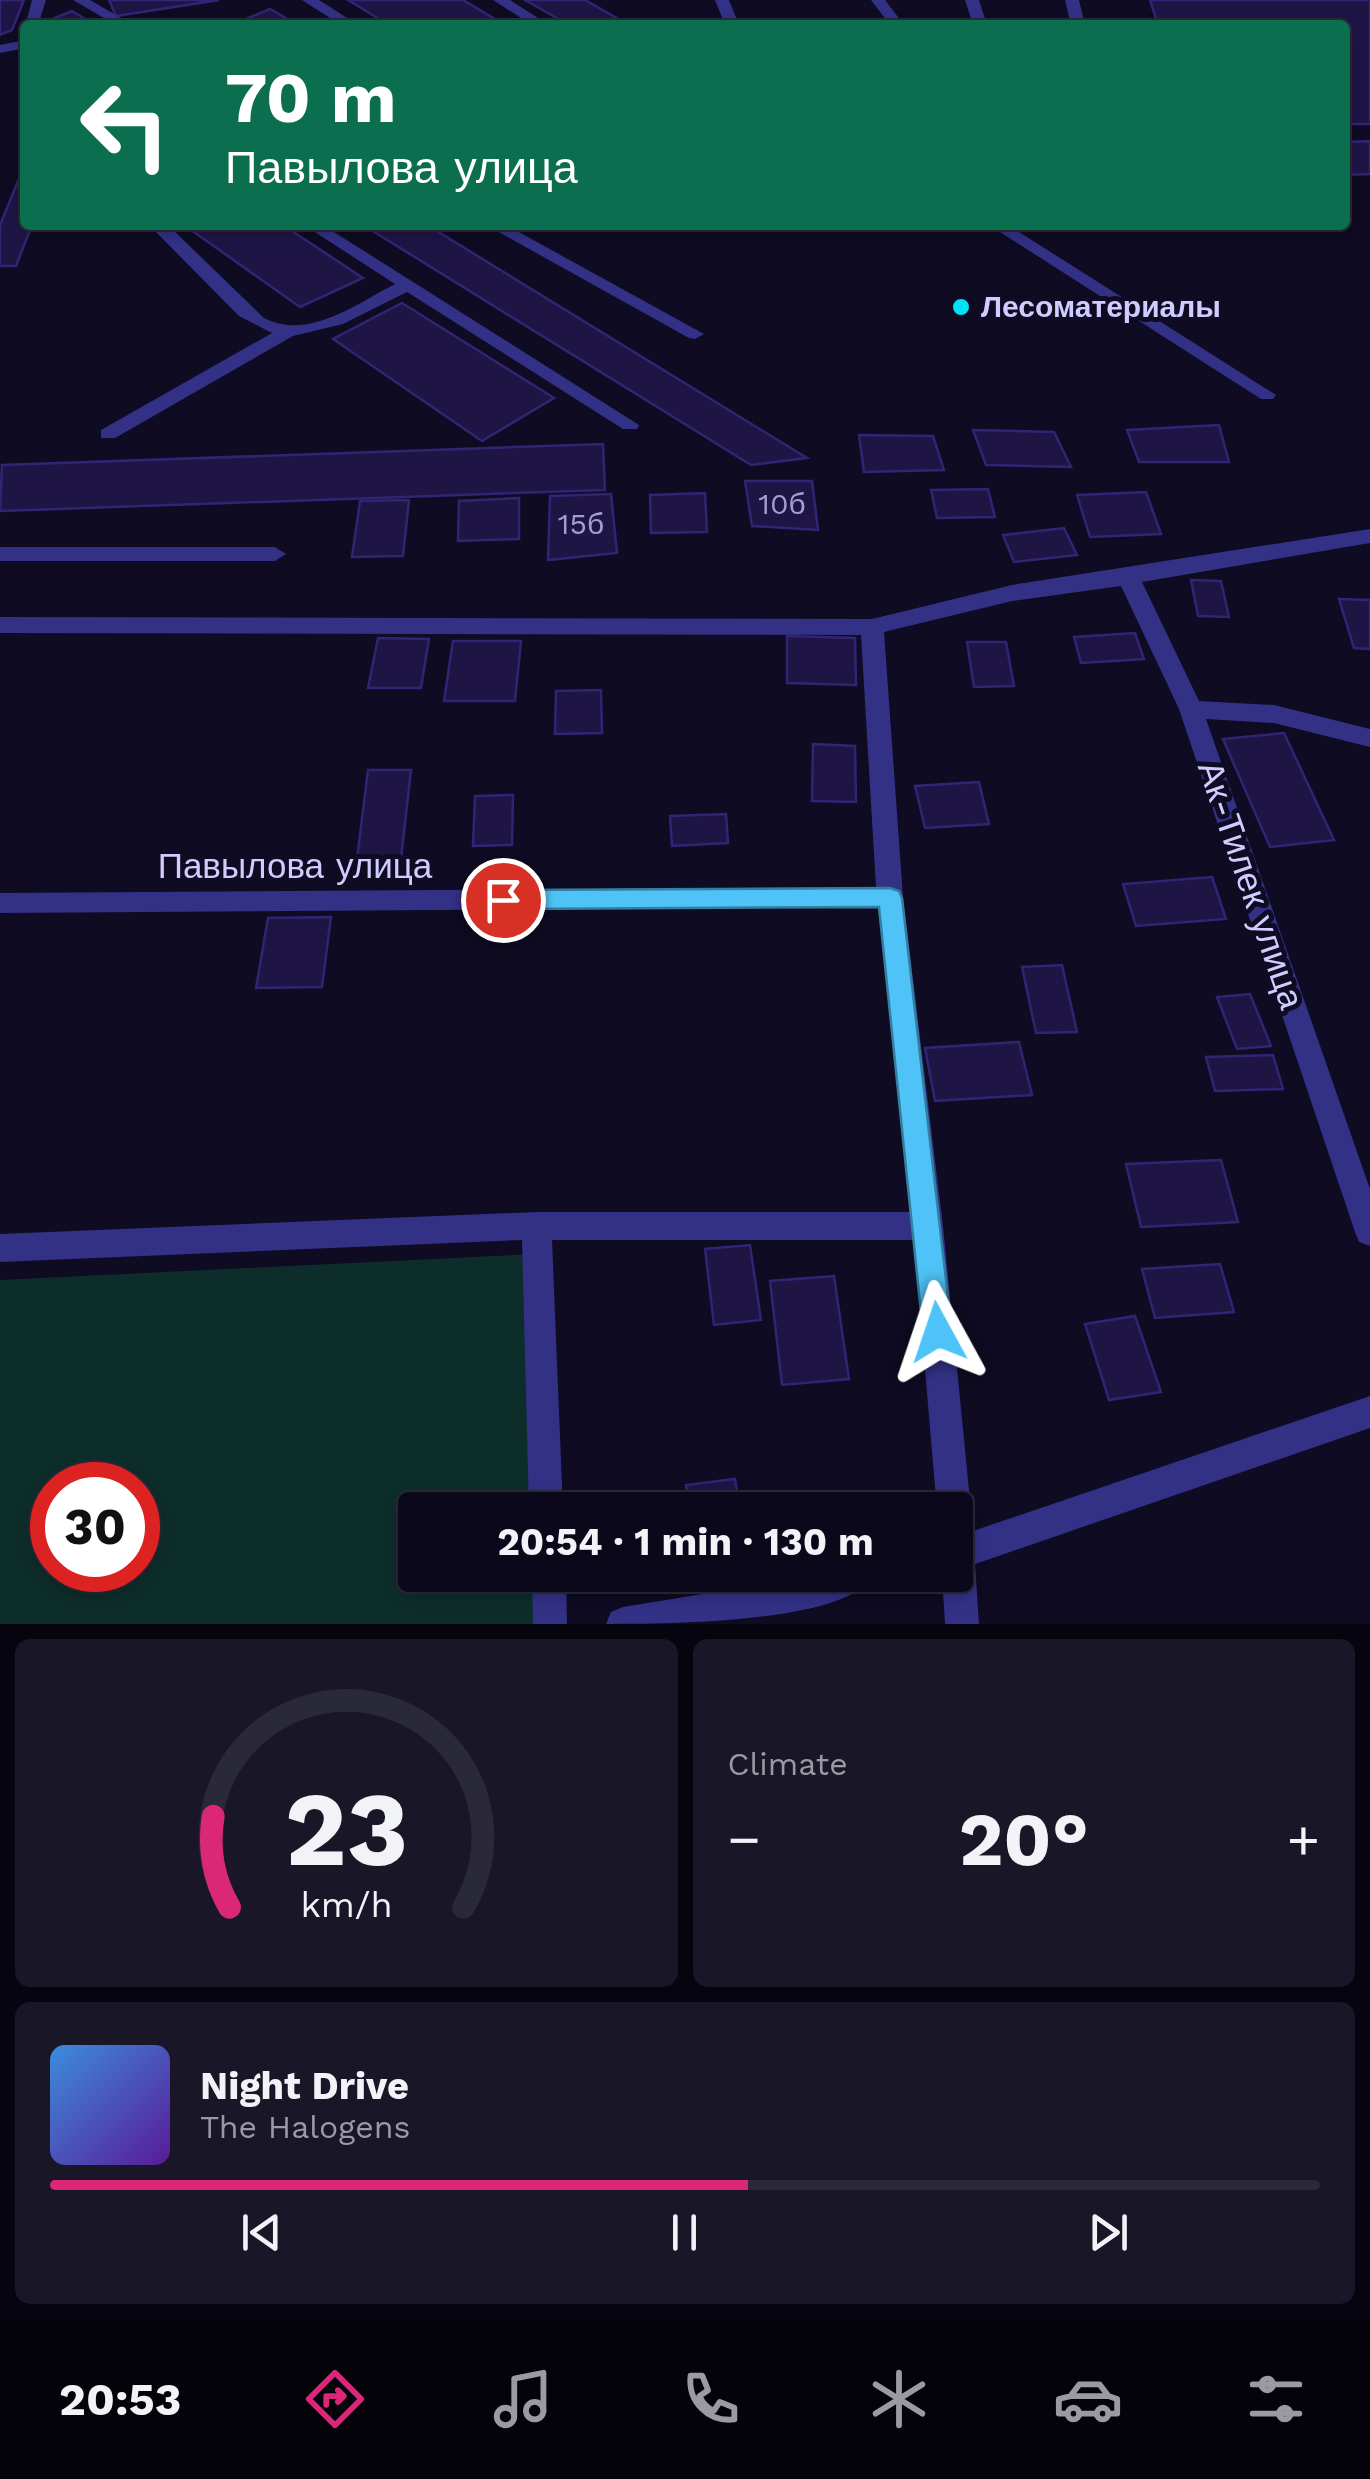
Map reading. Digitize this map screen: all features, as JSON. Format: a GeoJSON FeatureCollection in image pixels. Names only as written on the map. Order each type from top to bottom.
{"type":"FeatureCollection","features":[{"type":"Feature","properties":{"kind":"street"},"geometry":{"type":"LineString","coordinates":[[0,625],[872,628],[1012,593],[1370,536]]}},
{"type":"Feature","properties":{"kind":"street"},"geometry":{"type":"LineString","coordinates":[[0,554],[275,554]]}},
{"type":"Feature","properties":{"kind":"street"},"geometry":{"type":"LineString","coordinates":[[1128,577],[1191,710]]}},
{"type":"Feature","properties":{"kind":"street"},"geometry":{"type":"LineString","coordinates":[[872,628],[890,898],[928,1226],[952,1492]]}},
{"type":"Feature","properties":{"kind":"street","name":"Ак-Тилек улица"},"geometry":{"type":"LineString","coordinates":[[1370,738],[1274,714],[1191,710],[1370,1232]]}},
{"type":"Feature","properties":{"kind":"street","name":"Павылова улица"},"geometry":{"type":"LineString","coordinates":[[0,902],[890,898]]}},
{"type":"Feature","properties":{"kind":"street"},"geometry":{"type":"LineString","coordinates":[[0,1248],[536,1226],[928,1226]]}},
{"type":"Feature","properties":{"kind":"street"},"geometry":{"type":"LineString","coordinates":[[536,1226],[545,1492]]}},
{"type":"Feature","properties":{"kind":"street"},"geometry":{"type":"LineString","coordinates":[[973,1548],[1370,1412]]}},
{"type":"Feature","properties":{"kind":"street"},"geometry":{"type":"LineString","coordinates":[[549,1592],[550,1624]]}},
{"type":"Feature","properties":{"kind":"street"},"geometry":{"type":"LineString","coordinates":[[623,1624],[821,1592]]}},
{"type":"Feature","properties":{"kind":"street"},"geometry":{"type":"LineString","coordinates":[[960,1592],[962,1624]]}},
{"type":"Feature","properties":{"kind":"lane"},"geometry":{"type":"LineString","coordinates":[[80,0],[117,20]]}},
{"type":"Feature","properties":{"kind":"lane"},"geometry":{"type":"LineString","coordinates":[[309,0],[343,20]]}},
{"type":"Feature","properties":{"kind":"lane"},"geometry":{"type":"LineString","coordinates":[[500,0],[534,20]]}},
{"type":"Feature","properties":{"kind":"lane"},"geometry":{"type":"LineString","coordinates":[[164,230],[216,284],[264,325],[287,332],[312,330],[406,285]]}},
{"type":"Feature","properties":{"kind":"lane"},"geometry":{"type":"LineString","coordinates":[[320,230],[630,425]]}},
{"type":"Feature","properties":{"kind":"lane"},"geometry":{"type":"LineString","coordinates":[[503,230],[694,334]]}},
{"type":"Feature","properties":{"kind":"lane"},"geometry":{"type":"LineString","coordinates":[[1005,230],[1267,395]]}},
{"type":"Feature","properties":{"kind":"lane"},"geometry":{"type":"LineString","coordinates":[[108,434],[287,332]]}},
{"type":"Feature","properties":{"kind":"green space"},"geometry":{"type":"Polygon","coordinates":[[[535,1254],[544,1492],[398,1492],[398,1592],[548,1592],[549,1624],[0,1624],[0,1280],[535,1254]]]}},
{"type":"Feature","properties":{"kind":"building"},"geometry":{"type":"Polygon","coordinates":[[[0,0],[24,0],[12,30],[0,35],[0,0]]]}},
{"type":"Feature","properties":{"kind":"building"},"geometry":{"type":"Polygon","coordinates":[[[109,0],[219,0],[116,16],[109,0]]]}},
{"type":"Feature","properties":{"kind":"building"},"geometry":{"type":"Polygon","coordinates":[[[348,0],[463,0],[497,20],[381,20],[348,0]]]}},
{"type":"Feature","properties":{"kind":"building"},"geometry":{"type":"Polygon","coordinates":[[[525,0],[585,0],[620,20],[560,20],[525,0]]]}},
{"type":"Feature","properties":{"kind":"building"},"geometry":{"type":"Polygon","coordinates":[[[1150,0],[1370,0],[1370,124],[1350,124],[1350,20],[1156,20],[1150,0]]]}},
{"type":"Feature","properties":{"kind":"building"},"geometry":{"type":"Polygon","coordinates":[[[270,9],[289,20],[243,20],[270,9]]]}},
{"type":"Feature","properties":{"kind":"building"},"geometry":{"type":"Polygon","coordinates":[[[72,11],[87,20],[50,20],[72,11]]]}},
{"type":"Feature","properties":{"kind":"building"},"geometry":{"type":"Polygon","coordinates":[[[1370,141],[1370,174],[1350,175],[1350,142],[1370,141]]]}},
{"type":"Feature","properties":{"kind":"building"},"geometry":{"type":"Polygon","coordinates":[[[20,176],[20,230],[30,230],[16,266],[0,266],[0,225],[20,176]]]}},
{"type":"Feature","properties":{"kind":"building"},"geometry":{"type":"Polygon","coordinates":[[[191,230],[291,230],[363,278],[300,307],[191,230]]]}},
{"type":"Feature","properties":{"kind":"building"},"geometry":{"type":"Polygon","coordinates":[[[371,230],[435,230],[807,458],[751,465],[371,230]]]}},
{"type":"Feature","properties":{"kind":"building"},"geometry":{"type":"Polygon","coordinates":[[[402,303],[554,398],[482,441],[333,339],[402,303]]]}},
{"type":"Feature","properties":{"kind":"building"},"geometry":{"type":"Polygon","coordinates":[[[1219,425],[1229,462],[1139,462],[1127,430],[1219,425]]]}},
{"type":"Feature","properties":{"kind":"building"},"geometry":{"type":"Polygon","coordinates":[[[973,430],[1054,432],[1071,467],[986,465],[973,430]]]}},
{"type":"Feature","properties":{"kind":"building"},"geometry":{"type":"Polygon","coordinates":[[[859,435],[933,436],[944,470],[864,472],[859,435]]]}},
{"type":"Feature","properties":{"kind":"building"},"geometry":{"type":"Polygon","coordinates":[[[603,444],[605,490],[0,511],[2,465],[603,444]]]}},
{"type":"Feature","properties":{"kind":"building"},"geometry":{"type":"Polygon","coordinates":[[[745,481],[812,481],[818,530],[752,526],[745,481]]]}},
{"type":"Feature","properties":{"kind":"building"},"geometry":{"type":"Polygon","coordinates":[[[988,489],[995,517],[937,518],[931,490],[988,489]]]}},
{"type":"Feature","properties":{"kind":"building"},"geometry":{"type":"Polygon","coordinates":[[[1146,492],[1161,534],[1090,537],[1077,495],[1146,492]]]}},
{"type":"Feature","properties":{"kind":"building"},"geometry":{"type":"Polygon","coordinates":[[[705,493],[707,532],[651,533],[650,495],[705,493]]]}},
{"type":"Feature","properties":{"kind":"building"},"geometry":{"type":"Polygon","coordinates":[[[611,494],[617,553],[548,560],[550,496],[611,494]]]}},
{"type":"Feature","properties":{"kind":"building"},"geometry":{"type":"Polygon","coordinates":[[[519,498],[519,539],[458,541],[459,501],[519,498]]]}},
{"type":"Feature","properties":{"kind":"building"},"geometry":{"type":"Polygon","coordinates":[[[409,500],[403,556],[352,557],[360,501],[409,500]]]}},
{"type":"Feature","properties":{"kind":"building"},"geometry":{"type":"Polygon","coordinates":[[[1064,528],[1077,555],[1014,562],[1003,535],[1064,528]]]}},
{"type":"Feature","properties":{"kind":"building"},"geometry":{"type":"Polygon","coordinates":[[[1191,580],[1221,581],[1229,617],[1198,616],[1191,580]]]}},
{"type":"Feature","properties":{"kind":"building"},"geometry":{"type":"Polygon","coordinates":[[[1339,599],[1370,600],[1370,649],[1354,648],[1339,599]]]}},
{"type":"Feature","properties":{"kind":"building"},"geometry":{"type":"Polygon","coordinates":[[[1135,633],[1144,659],[1081,663],[1074,637],[1135,633]]]}},
{"type":"Feature","properties":{"kind":"building"},"geometry":{"type":"Polygon","coordinates":[[[787,636],[855,638],[856,685],[787,683],[787,636]]]}},
{"type":"Feature","properties":{"kind":"building"},"geometry":{"type":"Polygon","coordinates":[[[378,638],[429,639],[421,688],[368,688],[378,638]]]}},
{"type":"Feature","properties":{"kind":"building"},"geometry":{"type":"Polygon","coordinates":[[[453,641],[521,641],[515,701],[444,701],[453,641]]]}},
{"type":"Feature","properties":{"kind":"building"},"geometry":{"type":"Polygon","coordinates":[[[967,642],[1006,642],[1014,686],[974,687],[967,642]]]}},
{"type":"Feature","properties":{"kind":"building"},"geometry":{"type":"Polygon","coordinates":[[[601,690],[602,733],[555,734],[556,691],[601,690]]]}},
{"type":"Feature","properties":{"kind":"building"},"geometry":{"type":"Polygon","coordinates":[[[1284,733],[1334,840],[1270,847],[1223,739],[1284,733]]]}},
{"type":"Feature","properties":{"kind":"building"},"geometry":{"type":"Polygon","coordinates":[[[813,744],[855,746],[856,802],[812,801],[813,744]]]}},
{"type":"Feature","properties":{"kind":"building"},"geometry":{"type":"Polygon","coordinates":[[[368,770],[411,770],[401,859],[357,859],[368,770]]]}},
{"type":"Feature","properties":{"kind":"building"},"geometry":{"type":"Polygon","coordinates":[[[979,782],[989,824],[925,828],[915,786],[979,782]]]}},
{"type":"Feature","properties":{"kind":"building"},"geometry":{"type":"Polygon","coordinates":[[[513,795],[512,845],[473,846],[475,796],[513,795]]]}},
{"type":"Feature","properties":{"kind":"building"},"geometry":{"type":"Polygon","coordinates":[[[726,814],[728,843],[672,846],[670,816],[726,814]]]}},
{"type":"Feature","properties":{"kind":"building"},"geometry":{"type":"Polygon","coordinates":[[[1212,877],[1226,919],[1136,926],[1123,884],[1212,877]]]}},
{"type":"Feature","properties":{"kind":"building"},"geometry":{"type":"Polygon","coordinates":[[[331,917],[322,987],[256,988],[268,918],[331,917]]]}},
{"type":"Feature","properties":{"kind":"building"},"geometry":{"type":"Polygon","coordinates":[[[1062,965],[1077,1032],[1036,1033],[1022,967],[1062,965]]]}},
{"type":"Feature","properties":{"kind":"building"},"geometry":{"type":"Polygon","coordinates":[[[1250,994],[1271,1046],[1237,1049],[1217,997],[1250,994]]]}},
{"type":"Feature","properties":{"kind":"building"},"geometry":{"type":"Polygon","coordinates":[[[1019,1042],[1032,1095],[935,1101],[925,1048],[1019,1042]]]}},
{"type":"Feature","properties":{"kind":"building"},"geometry":{"type":"Polygon","coordinates":[[[1273,1055],[1283,1089],[1215,1091],[1206,1057],[1273,1055]]]}},
{"type":"Feature","properties":{"kind":"building"},"geometry":{"type":"Polygon","coordinates":[[[1221,1160],[1238,1222],[1141,1227],[1126,1164],[1221,1160]]]}},
{"type":"Feature","properties":{"kind":"building"},"geometry":{"type":"Polygon","coordinates":[[[750,1245],[761,1320],[714,1325],[705,1249],[750,1245]]]}},
{"type":"Feature","properties":{"kind":"building"},"geometry":{"type":"Polygon","coordinates":[[[1220,1264],[1234,1312],[1155,1318],[1142,1269],[1220,1264]]]}},
{"type":"Feature","properties":{"kind":"building"},"geometry":{"type":"Polygon","coordinates":[[[834,1276],[849,1379],[782,1385],[770,1281],[834,1276]]]}},
{"type":"Feature","properties":{"kind":"building"},"geometry":{"type":"Polygon","coordinates":[[[1135,1316],[1161,1392],[1109,1400],[1085,1324],[1135,1316]]]}},
{"type":"Feature","properties":{"kind":"building"},"geometry":{"type":"Polygon","coordinates":[[[735,1479],[737,1492],[687,1492],[686,1485],[735,1479]]]}},
{"type":"Feature","properties":{"kind":"place","name":"Лесоматериалы"},"geometry":{"type":"Point","coordinates":[961,307]}},
{"type":"Feature","properties":{"kind":"route"},"geometry":{"type":"LineString","coordinates":[[503,900],[890,898],[938,1332]]}}]}
